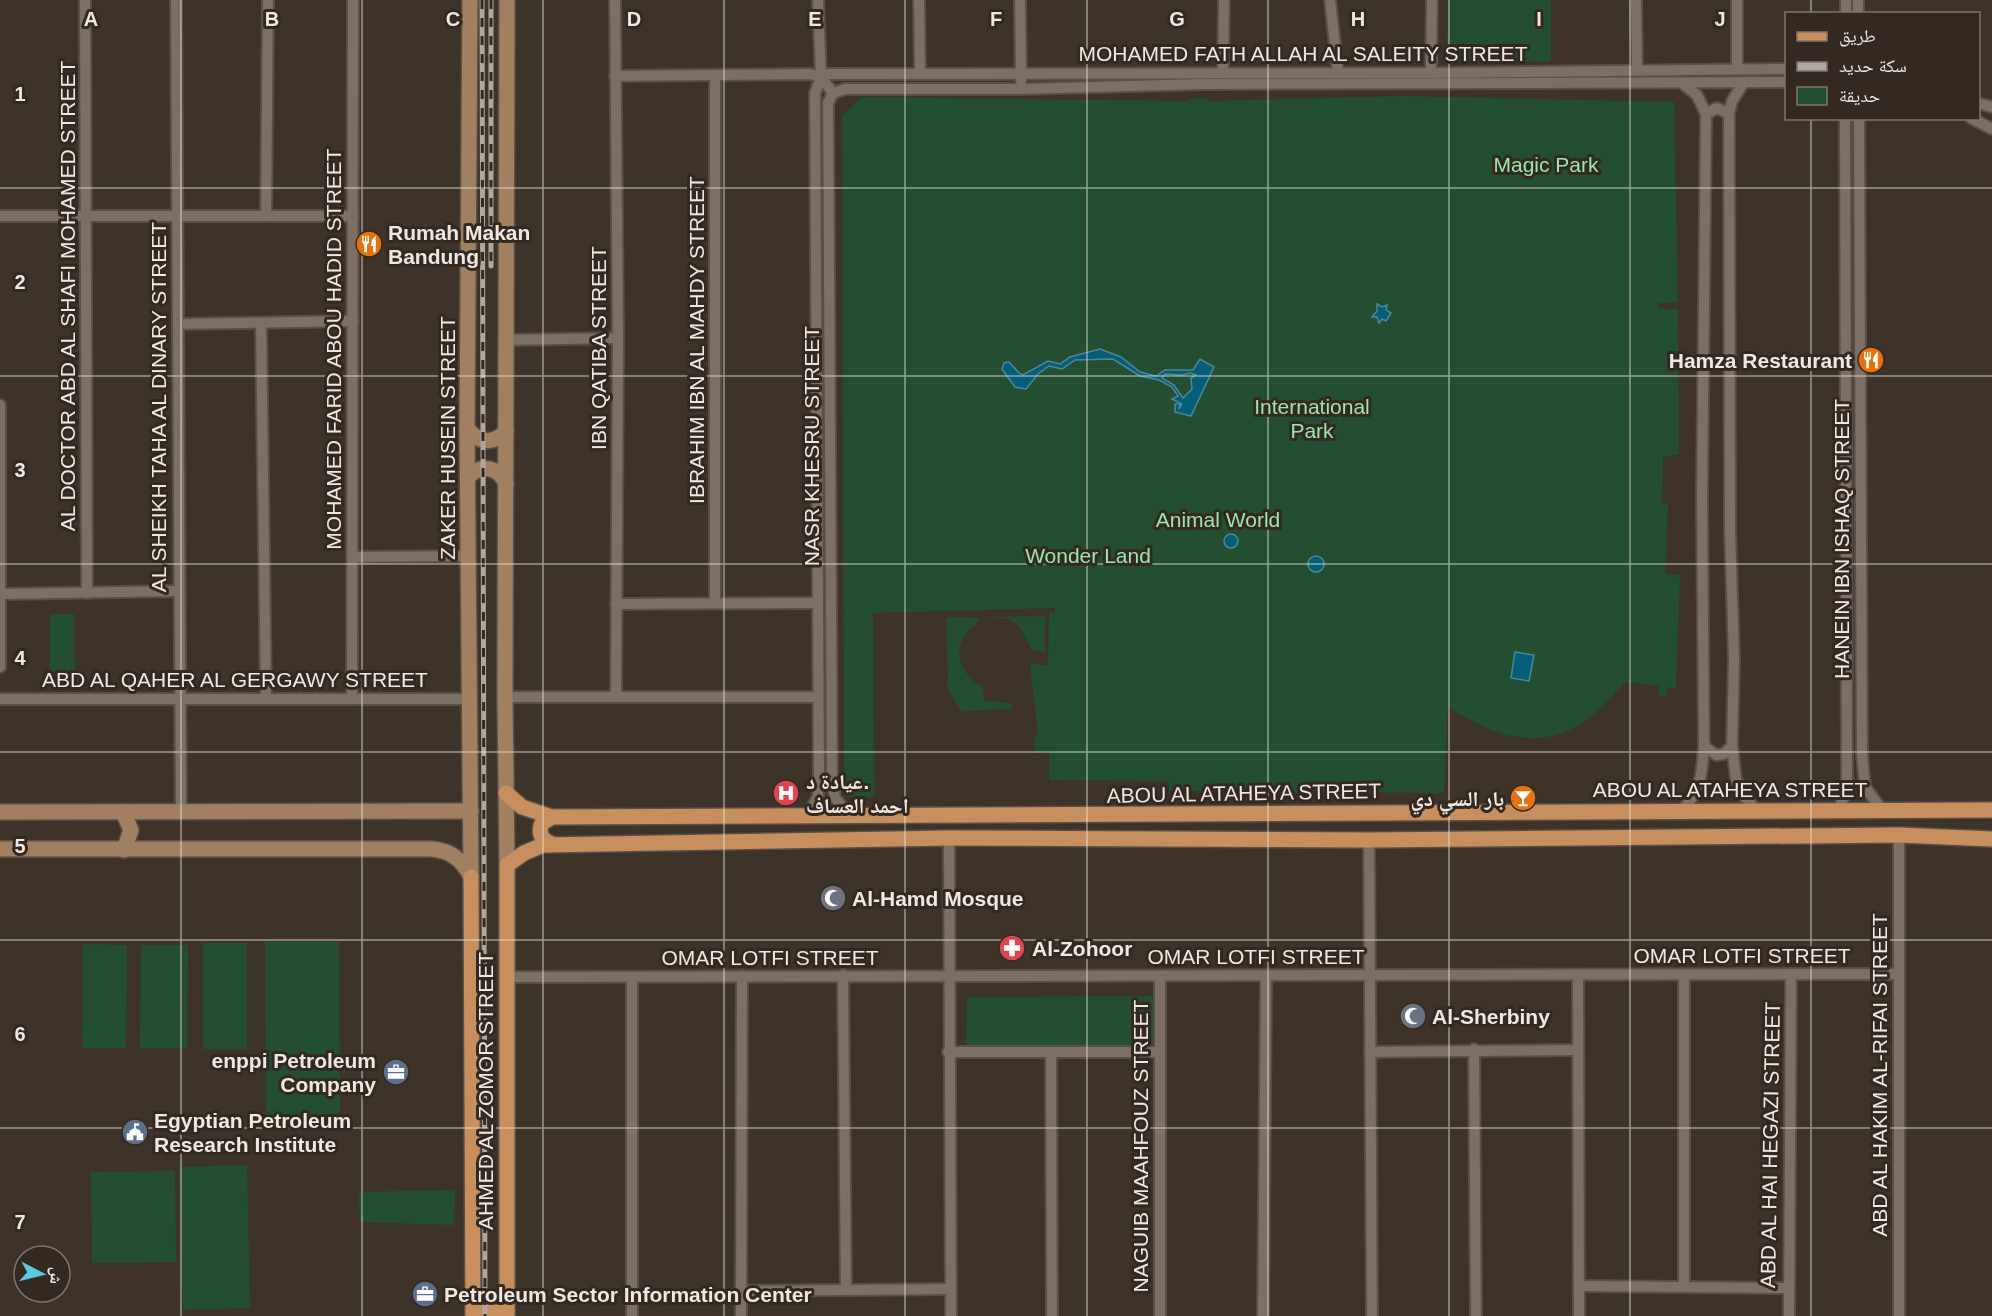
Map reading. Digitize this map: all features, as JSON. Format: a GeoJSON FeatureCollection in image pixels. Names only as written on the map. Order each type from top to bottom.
{"type":"FeatureCollection","features":[{"type":"Feature","properties":{"kind":"main road","name":"ZAKER HUSEIN STREET"},"geometry":{"type":"LineString","coordinates":[[470,0],[467,428],[471,877]]}},
{"type":"Feature","properties":{"kind":"main road"},"geometry":{"type":"LineString","coordinates":[[507,0],[505,697],[507,865]]}},
{"type":"Feature","properties":{"kind":"main road"},"geometry":{"type":"LineString","coordinates":[[467,428],[473,436],[483,441],[493,440],[506,431]]}},
{"type":"Feature","properties":{"kind":"main road"},"geometry":{"type":"LineString","coordinates":[[468,477],[475,470],[489,468],[501,476],[506,484]]}},
{"type":"Feature","properties":{"kind":"main road","name":"ABOU AL ATAHEYA STREET"},"geometry":{"type":"LineString","coordinates":[[506,793],[531,812],[552,817],[1991,809]]}},
{"type":"Feature","properties":{"kind":"main road"},"geometry":{"type":"LineString","coordinates":[[0,812],[471,811]]}},
{"type":"Feature","properties":{"kind":"main road"},"geometry":{"type":"LineString","coordinates":[[123,812],[131,830],[124,850]]}},
{"type":"Feature","properties":{"kind":"main road"},"geometry":{"type":"LineString","coordinates":[[550,843],[543,839],[540,827],[544,820],[552,817]]}},
{"type":"Feature","properties":{"kind":"main road","name":"ABOU AL ATAHEYA STREET"},"geometry":{"type":"LineString","coordinates":[[507,865],[524,853],[550,843],[949,838],[1369,840],[1899,835],[1991,840]]}},
{"type":"Feature","properties":{"kind":"main road"},"geometry":{"type":"LineString","coordinates":[[0,849],[431,849],[445,851],[458,858],[471,877]]}},
{"type":"Feature","properties":{"kind":"main road","name":"AHMED AL ZOMOR STREET"},"geometry":{"type":"LineString","coordinates":[[507,865],[507,1314]]}},
{"type":"Feature","properties":{"kind":"main road","name":"AHMED AL ZOMOR STREET"},"geometry":{"type":"LineString","coordinates":[[471,877],[473,1314]]}},
{"type":"Feature","properties":{"kind":"main road"},"geometry":{"type":"LineString","coordinates":[[473,1314],[507,1314]]}},
{"type":"Feature","properties":{"kind":"street","name":"AL DOCTOR ABD AL SHAFI MOHAMED STREET"},"geometry":{"type":"LineString","coordinates":[[85,0],[87,593]]}},
{"type":"Feature","properties":{"kind":"street","name":"AL SHEIKH TAHA AL DINARY STREET"},"geometry":{"type":"LineString","coordinates":[[176,0],[181,813]]}},
{"type":"Feature","properties":{"kind":"street"},"geometry":{"type":"LineString","coordinates":[[266,216],[268,0]]}},
{"type":"Feature","properties":{"kind":"street","name":"MOHAMED FARID ABOU HADID STREET"},"geometry":{"type":"LineString","coordinates":[[352,699],[353,0]]}},
{"type":"Feature","properties":{"kind":"street","name":"IBN QATIBA STREET"},"geometry":{"type":"LineString","coordinates":[[615,0],[618,338],[616,697]]}},
{"type":"Feature","properties":{"kind":"street"},"geometry":{"type":"LineString","coordinates":[[818,0],[820,62],[815,75],[830,98]]}},
{"type":"Feature","properties":{"kind":"street"},"geometry":{"type":"LineString","coordinates":[[919,0],[920,74]]}},
{"type":"Feature","properties":{"kind":"street"},"geometry":{"type":"LineString","coordinates":[[1020,0],[1021,89]]}},
{"type":"Feature","properties":{"kind":"street"},"geometry":{"type":"LineString","coordinates":[[1223,73],[1224,0]]}},
{"type":"Feature","properties":{"kind":"street"},"geometry":{"type":"LineString","coordinates":[[1330,0],[1338,72]]}},
{"type":"Feature","properties":{"kind":"street"},"geometry":{"type":"LineString","coordinates":[[1431,73],[1432,0]]}},
{"type":"Feature","properties":{"kind":"street"},"geometry":{"type":"LineString","coordinates":[[1636,0],[1636,70]]}},
{"type":"Feature","properties":{"kind":"street"},"geometry":{"type":"LineString","coordinates":[[1737,0],[1737,68]]}},
{"type":"Feature","properties":{"kind":"street","name":"MOHAMED FATH ALLAH AL SALEITY STREET"},"geometry":{"type":"LineString","coordinates":[[615,76],[1431,73],[1785,69]]}},
{"type":"Feature","properties":{"kind":"street","name":"NASR KHESRU STREET"},"geometry":{"type":"LineString","coordinates":[[806,817],[818,797],[819,777],[815,75]]}},
{"type":"Feature","properties":{"kind":"street","name":"IBRAHIM IBN AL MAHDY STREET"},"geometry":{"type":"LineString","coordinates":[[715,77],[715,603]]}},
{"type":"Feature","properties":{"kind":"street"},"geometry":{"type":"LineString","coordinates":[[1682,82],[1697,95],[1706,114],[1702,498],[1704,746],[1700,784],[1694,797],[1683,809]]}},
{"type":"Feature","properties":{"kind":"street"},"geometry":{"type":"LineString","coordinates":[[1744,82],[1732,101],[1729,114],[1730,529],[1734,659],[1732,746],[1736,779],[1744,796],[1756,810]]}},
{"type":"Feature","properties":{"kind":"street","name":"MOHAMED FATH ALLAH AL SALEITY STREET"},"geometry":{"type":"LineString","coordinates":[[815,102],[830,98],[845,89],[1021,89],[1202,84],[1785,82]]}},
{"type":"Feature","properties":{"kind":"street","name":"NASR KHESRU STREET"},"geometry":{"type":"LineString","coordinates":[[830,98],[832,778],[835,798],[850,816]]}},
{"type":"Feature","properties":{"kind":"street"},"geometry":{"type":"LineString","coordinates":[[1706,114],[1717,108],[1729,114]]}},
{"type":"Feature","properties":{"kind":"street","name":"HANEIN IBN ISHAQ STREET"},"geometry":{"type":"LineString","coordinates":[[1838,810],[1845,795],[1847,778],[1845,120]]}},
{"type":"Feature","properties":{"kind":"street","name":"HANEIN IBN ISHAQ STREET"},"geometry":{"type":"LineString","coordinates":[[1859,120],[1863,777],[1869,796],[1882,810]]}},
{"type":"Feature","properties":{"kind":"street"},"geometry":{"type":"LineString","coordinates":[[1975,120],[1992,129]]}},
{"type":"Feature","properties":{"kind":"street"},"geometry":{"type":"LineString","coordinates":[[0,216],[353,216]]}},
{"type":"Feature","properties":{"kind":"street"},"geometry":{"type":"LineString","coordinates":[[178,324],[353,321]]}},
{"type":"Feature","properties":{"kind":"street"},"geometry":{"type":"LineString","coordinates":[[261,323],[266,699]]}},
{"type":"Feature","properties":{"kind":"street"},"geometry":{"type":"LineString","coordinates":[[507,340],[618,338]]}},
{"type":"Feature","properties":{"kind":"street"},"geometry":{"type":"LineString","coordinates":[[0,405],[0,667]]}},
{"type":"Feature","properties":{"kind":"street"},"geometry":{"type":"LineString","coordinates":[[352,557],[469,556]]}},
{"type":"Feature","properties":{"kind":"street"},"geometry":{"type":"LineString","coordinates":[[1,594],[179,591]]}},
{"type":"Feature","properties":{"kind":"street"},"geometry":{"type":"LineString","coordinates":[[616,604],[818,603]]}},
{"type":"Feature","properties":{"kind":"street"},"geometry":{"type":"LineString","coordinates":[[505,697],[818,697]]}},
{"type":"Feature","properties":{"kind":"street","name":"ABD AL QAHER AL GERGAWY STREET"},"geometry":{"type":"LineString","coordinates":[[0,699],[470,699]]}},
{"type":"Feature","properties":{"kind":"street"},"geometry":{"type":"LineString","coordinates":[[1704,746],[1716,755],[1724,754],[1732,746]]}},
{"type":"Feature","properties":{"kind":"street"},"geometry":{"type":"LineString","coordinates":[[819,777],[825,782],[832,778]]}},
{"type":"Feature","properties":{"kind":"street"},"geometry":{"type":"LineString","coordinates":[[1847,778],[1856,781],[1863,777]]}},
{"type":"Feature","properties":{"kind":"street","name":"ABD AL HAKIM AL-RIFAI STREET"},"geometry":{"type":"LineString","coordinates":[[1899,835],[1899,1316]]}},
{"type":"Feature","properties":{"kind":"street"},"geometry":{"type":"LineString","coordinates":[[949,838],[948,1052],[951,1316]]}},
{"type":"Feature","properties":{"kind":"street"},"geometry":{"type":"LineString","coordinates":[[1369,840],[1372,1316]]}},
{"type":"Feature","properties":{"kind":"street","name":"ABD AL HAI HEGAZI STREET"},"geometry":{"type":"LineString","coordinates":[[1789,1316],[1791,974]]}},
{"type":"Feature","properties":{"kind":"street","name":"OMAR LOTFI STREET"},"geometry":{"type":"LineString","coordinates":[[506,977],[1899,974]]}},
{"type":"Feature","properties":{"kind":"street"},"geometry":{"type":"LineString","coordinates":[[843,975],[846,1289]]}},
{"type":"Feature","properties":{"kind":"street"},"geometry":{"type":"LineString","coordinates":[[1578,975],[1579,1316]]}},
{"type":"Feature","properties":{"kind":"street"},"geometry":{"type":"LineString","coordinates":[[1684,975],[1684,1287]]}},
{"type":"Feature","properties":{"kind":"street"},"geometry":{"type":"LineString","coordinates":[[741,1316],[742,976]]}},
{"type":"Feature","properties":{"kind":"street","name":"NAGUIB MAAHFOUZ STREET"},"geometry":{"type":"LineString","coordinates":[[1160,976],[1160,1316]]}},
{"type":"Feature","properties":{"kind":"street"},"geometry":{"type":"LineString","coordinates":[[1263,1316],[1266,976]]}},
{"type":"Feature","properties":{"kind":"street"},"geometry":{"type":"LineString","coordinates":[[632,1316],[633,977]]}},
{"type":"Feature","properties":{"kind":"street"},"geometry":{"type":"LineString","coordinates":[[1474,1050],[1476,1316]]}},
{"type":"Feature","properties":{"kind":"street"},"geometry":{"type":"LineString","coordinates":[[1370,1052],[1577,1050]]}},
{"type":"Feature","properties":{"kind":"street"},"geometry":{"type":"LineString","coordinates":[[948,1052],[1160,1052]]}},
{"type":"Feature","properties":{"kind":"street"},"geometry":{"type":"LineString","coordinates":[[1051,1052],[1053,1316]]}},
{"type":"Feature","properties":{"kind":"street"},"geometry":{"type":"LineString","coordinates":[[1579,1286],[1788,1288]]}},
{"type":"Feature","properties":{"kind":"street"},"geometry":{"type":"LineString","coordinates":[[741,1291],[951,1289]]}},
{"type":"Feature","properties":{"kind":"green space"},"geometry":{"type":"Polygon","coordinates":[[[1448,0],[1551,0],[1551,62],[1447,61],[1448,0]]]}},
{"type":"Feature","properties":{"kind":"green space","name":"International Park"},"geometry":{"type":"Polygon","coordinates":[[[1403,96],[1674,102],[1678,302],[1658,303],[1659,309],[1678,309],[1679,454],[1663,457],[1662,503],[1668,504],[1665,574],[1680,575],[1676,688],[1667,687],[1666,696],[1658,695],[1659,686],[1624,682],[1604,705],[1584,722],[1563,733],[1542,738],[1520,737],[1498,732],[1473,722],[1448,707],[1444,793],[1169,791],[1169,781],[1049,780],[1049,751],[1036,753],[1034,738],[1038,735],[1030,663],[1048,666],[1049,612],[1055,613],[1055,608],[873,613],[874,797],[844,797],[842,116],[862,97],[1190,101],[1190,99],[1209,98],[1209,101],[1403,96]]]}},
{"type":"Feature","properties":{"kind":"green space"},"geometry":{"type":"Polygon","coordinates":[[[50,614],[74,614],[75,675],[50,675],[50,614]]]}},
{"type":"Feature","properties":{"kind":"green space"},"geometry":{"type":"Polygon","coordinates":[[[1045,616],[1045,652],[1032,650],[1021,629],[1010,619],[984,617],[1045,616]]]}},
{"type":"Feature","properties":{"kind":"green space"},"geometry":{"type":"Polygon","coordinates":[[[946,617],[980,618],[963,639],[960,647],[961,663],[969,676],[982,687],[985,701],[1010,703],[1013,705],[1012,709],[962,711],[946,687],[948,683],[946,617]]]}},
{"type":"Feature","properties":{"kind":"green space"},"geometry":{"type":"Polygon","coordinates":[[[265,942],[339,942],[340,1118],[266,1118],[265,942]]]}},
{"type":"Feature","properties":{"kind":"green space"},"geometry":{"type":"Polygon","coordinates":[[[203,943],[247,943],[247,1049],[203,1049],[203,943]]]}},
{"type":"Feature","properties":{"kind":"green space"},"geometry":{"type":"Polygon","coordinates":[[[83,944],[127,945],[126,1048],[82,1048],[83,944]]]}},
{"type":"Feature","properties":{"kind":"green space"},"geometry":{"type":"Polygon","coordinates":[[[141,945],[188,945],[187,1048],[140,1048],[141,945]]]}},
{"type":"Feature","properties":{"kind":"green space"},"geometry":{"type":"Polygon","coordinates":[[[1155,996],[1154,1050],[966,1052],[967,997],[1155,996]]]}},
{"type":"Feature","properties":{"kind":"green space"},"geometry":{"type":"Polygon","coordinates":[[[247,1165],[250,1308],[183,1310],[180,1167],[247,1165]]]}},
{"type":"Feature","properties":{"kind":"green space"},"geometry":{"type":"Polygon","coordinates":[[[175,1171],[176,1262],[92,1263],[91,1172],[175,1171]]]}},
{"type":"Feature","properties":{"kind":"green space"},"geometry":{"type":"Polygon","coordinates":[[[455,1190],[454,1225],[360,1222],[359,1192],[455,1190]]]}},
{"type":"Feature","properties":{"kind":"water"},"geometry":{"type":"Polygon","coordinates":[[[1377,304],[1382,307],[1387,305],[1386,310],[1391,313],[1386,321],[1382,319],[1379,323],[1377,317],[1372,317],[1377,311],[1377,304]]]}},
{"type":"Feature","properties":{"kind":"water"},"geometry":{"type":"Polygon","coordinates":[[[1100,349],[1121,357],[1140,372],[1156,376],[1165,370],[1193,370],[1200,359],[1214,367],[1191,416],[1175,412],[1175,404],[1180,404],[1179,409],[1182,404],[1172,399],[1178,396],[1172,387],[1159,380],[1140,376],[1113,359],[1075,360],[1062,369],[1049,366],[1038,374],[1026,389],[1015,387],[1002,369],[1004,363],[1009,362],[1023,375],[1048,361],[1060,364],[1070,357],[1100,349]],[[1190,373],[1165,374],[1162,378],[1174,385],[1183,398],[1192,389],[1191,378],[1196,375],[1190,373]]]}},
{"type":"Feature","properties":{"kind":"water"},"geometry":{"type":"Polygon","coordinates":[[[1231,534],[1236,536],[1238,541],[1236,546],[1231,548],[1226,546],[1224,541],[1226,536],[1231,534]]]}},
{"type":"Feature","properties":{"kind":"water"},"geometry":{"type":"Polygon","coordinates":[[[1316,556],[1322,558],[1324,564],[1322,570],[1316,572],[1310,570],[1308,564],[1310,558],[1316,556]]]}},
{"type":"Feature","properties":{"kind":"water"},"geometry":{"type":"Polygon","coordinates":[[[1515,652],[1534,655],[1529,681],[1511,678],[1515,652]]]}},
{"type":"Feature","properties":{"kind":"railway"},"geometry":{"type":"LineString","coordinates":[[482,0],[485,1316]]}},
{"type":"Feature","properties":{"kind":"railway"},"geometry":{"type":"LineString","coordinates":[[491,0],[491,266]]}},
{"type":"Feature","properties":{"kind":"place","name":"Rumah Makan Bandung"},"geometry":{"type":"Point","coordinates":[369,244]}},
{"type":"Feature","properties":{"kind":"place","name":"Hamza Restaurant"},"geometry":{"type":"Point","coordinates":[1871,360]}},
{"type":"Feature","properties":{"kind":"place","name":"عيادة د. احمد العساف"},"geometry":{"type":"Point","coordinates":[786,793]}},
{"type":"Feature","properties":{"kind":"place","name":"بار السي دي"},"geometry":{"type":"Point","coordinates":[1523,798]}},
{"type":"Feature","properties":{"kind":"place","name":"Al-Hamd Mosque"},"geometry":{"type":"Point","coordinates":[833,898]}},
{"type":"Feature","properties":{"kind":"place","name":"Al-Zohoor"},"geometry":{"type":"Point","coordinates":[1012,948]}},
{"type":"Feature","properties":{"kind":"place","name":"Al-Sherbiny"},"geometry":{"type":"Point","coordinates":[1413,1016]}},
{"type":"Feature","properties":{"kind":"place","name":"enppi Petroleum Company"},"geometry":{"type":"Point","coordinates":[396,1072]}},
{"type":"Feature","properties":{"kind":"place","name":"Egyptian Petroleum Research Institute"},"geometry":{"type":"Point","coordinates":[135,1132]}},
{"type":"Feature","properties":{"kind":"place","name":"Petroleum Sector Information Center"},"geometry":{"type":"Point","coordinates":[425,1294]}},
{"type":"Feature","properties":{"kind":"park label","name":"Magic Park"},"geometry":{"type":"Point","coordinates":[1546,164]}},
{"type":"Feature","properties":{"kind":"park label","name":"Animal World"},"geometry":{"type":"Point","coordinates":[1218,519]}},
{"type":"Feature","properties":{"kind":"park label","name":"Wonder Land"},"geometry":{"type":"Point","coordinates":[1088,555]}}]}
